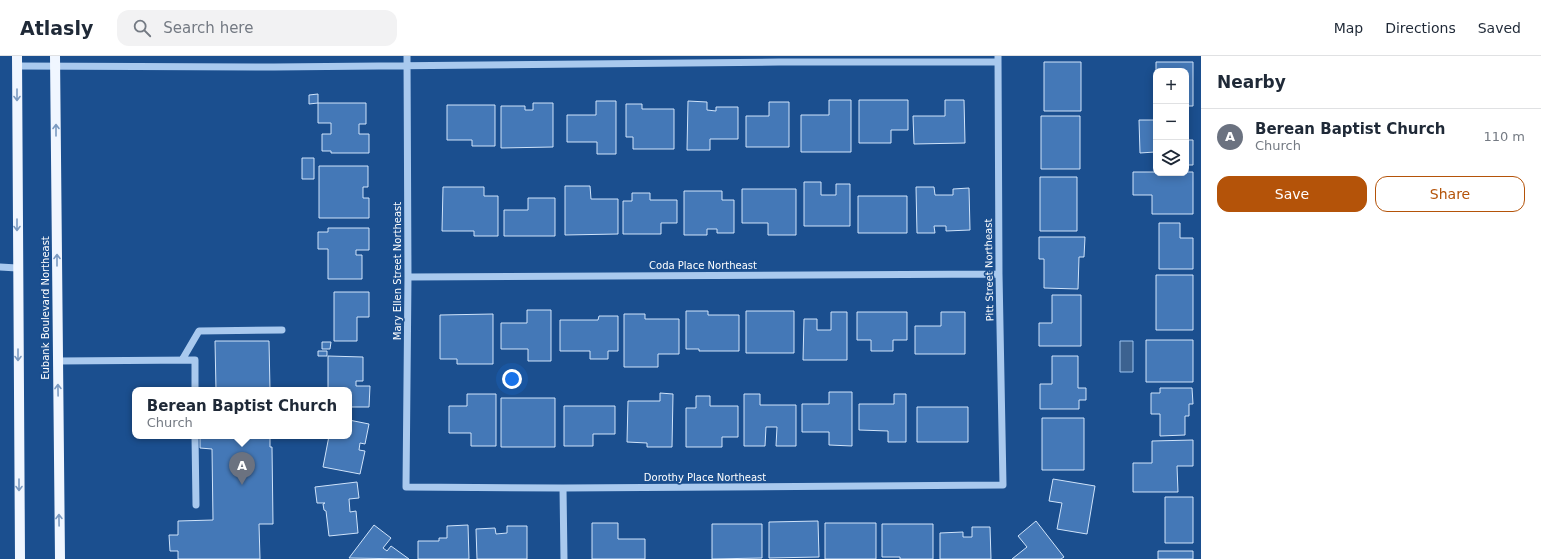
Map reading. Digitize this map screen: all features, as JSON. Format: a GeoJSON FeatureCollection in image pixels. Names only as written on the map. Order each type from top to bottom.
{"type":"FeatureCollection","features":[{"type":"Feature","properties":{"kind":"main road"},"geometry":{"type":"LineString","coordinates":[[17,61],[17,268],[20,559]]}},
{"type":"Feature","properties":{"kind":"main road","name":"Eubank Boulevard Northeast"},"geometry":{"type":"LineString","coordinates":[[56,61],[60,559]]}},
{"type":"Feature","properties":{"kind":"street","name":"Mary Ellen Street Northeast"},"geometry":{"type":"LineString","coordinates":[[406,487],[408,277],[407,56]]}},
{"type":"Feature","properties":{"kind":"street"},"geometry":{"type":"LineString","coordinates":[[17,61],[407,66],[779,59],[998,59]]}},
{"type":"Feature","properties":{"kind":"street","name":"Pitt Street Northeast"},"geometry":{"type":"LineString","coordinates":[[998,59],[999,274],[1003,485]]}},
{"type":"Feature","properties":{"kind":"street"},"geometry":{"type":"LineString","coordinates":[[0,268],[17,268]]}},
{"type":"Feature","properties":{"kind":"street","name":"Coda Place Northeast"},"geometry":{"type":"LineString","coordinates":[[408,277],[999,274]]}},
{"type":"Feature","properties":{"kind":"street"},"geometry":{"type":"LineString","coordinates":[[182,360],[199,331],[282,330]]}},
{"type":"Feature","properties":{"kind":"street"},"geometry":{"type":"LineString","coordinates":[[58,361],[195,360],[195,387]]}},
{"type":"Feature","properties":{"kind":"street"},"geometry":{"type":"LineString","coordinates":[[195,439],[196,505]]}},
{"type":"Feature","properties":{"kind":"street","name":"Dorothy Place Northeast"},"geometry":{"type":"LineString","coordinates":[[406,487],[563,488],[1003,485]]}},
{"type":"Feature","properties":{"kind":"street"},"geometry":{"type":"LineString","coordinates":[[563,488],[564,559]]}},
{"type":"Feature","properties":{"kind":"water"},"geometry":{"type":"Polygon","coordinates":[[[1120,341],[1133,341],[1133,372],[1120,372],[1120,341]]]}},
{"type":"Feature","properties":{"kind":"building"},"geometry":{"type":"Polygon","coordinates":[[[1044,62],[1081,62],[1081,111],[1044,111],[1044,62]]]}},
{"type":"Feature","properties":{"kind":"building"},"geometry":{"type":"Polygon","coordinates":[[[1156,62],[1193,62],[1193,106],[1189,106],[1189,68],[1156,68],[1156,62]]]}},
{"type":"Feature","properties":{"kind":"building"},"geometry":{"type":"Polygon","coordinates":[[[318,94],[318,103],[309,104],[309,95],[318,94]]]}},
{"type":"Feature","properties":{"kind":"building"},"geometry":{"type":"Polygon","coordinates":[[[829,100],[851,100],[851,152],[801,152],[801,115],[829,115],[829,100]]]}},
{"type":"Feature","properties":{"kind":"building"},"geometry":{"type":"Polygon","coordinates":[[[859,100],[908,100],[908,130],[891,130],[891,143],[859,143],[859,100]]]}},
{"type":"Feature","properties":{"kind":"building"},"geometry":{"type":"Polygon","coordinates":[[[945,100],[964,100],[965,143],[914,144],[913,116],[945,116],[945,100]]]}},
{"type":"Feature","properties":{"kind":"building"},"geometry":{"type":"Polygon","coordinates":[[[596,101],[616,101],[616,154],[597,154],[597,142],[567,142],[567,115],[596,115],[596,101]]]}},
{"type":"Feature","properties":{"kind":"building"},"geometry":{"type":"Polygon","coordinates":[[[688,101],[707,102],[707,110],[716,111],[716,107],[738,107],[738,139],[710,139],[710,150],[687,150],[688,101]]]}},
{"type":"Feature","properties":{"kind":"building"},"geometry":{"type":"Polygon","coordinates":[[[769,102],[789,102],[789,147],[746,147],[746,116],[769,116],[769,102]]]}},
{"type":"Feature","properties":{"kind":"building"},"geometry":{"type":"Polygon","coordinates":[[[318,103],[366,103],[366,124],[359,124],[359,134],[369,134],[369,153],[331,153],[331,151],[322,151],[322,134],[331,134],[331,123],[318,123],[318,103]]]}},
{"type":"Feature","properties":{"kind":"building"},"geometry":{"type":"Polygon","coordinates":[[[533,103],[553,103],[553,147],[501,148],[501,106],[525,106],[525,110],[533,110],[533,103]]]}},
{"type":"Feature","properties":{"kind":"building"},"geometry":{"type":"Polygon","coordinates":[[[626,104],[642,104],[642,109],[674,109],[674,149],[633,149],[633,137],[626,137],[626,104]]]}},
{"type":"Feature","properties":{"kind":"building"},"geometry":{"type":"Polygon","coordinates":[[[447,105],[495,105],[495,146],[472,146],[472,140],[447,140],[447,105]]]}},
{"type":"Feature","properties":{"kind":"building"},"geometry":{"type":"Polygon","coordinates":[[[1041,116],[1080,116],[1080,169],[1041,169],[1041,116]]]}},
{"type":"Feature","properties":{"kind":"building"},"geometry":{"type":"Polygon","coordinates":[[[1139,120],[1153,120],[1153,152],[1140,153],[1139,120]]]}},
{"type":"Feature","properties":{"kind":"building"},"geometry":{"type":"Polygon","coordinates":[[[1189,140],[1193,140],[1193,165],[1189,165],[1189,140]]]}},
{"type":"Feature","properties":{"kind":"building"},"geometry":{"type":"Polygon","coordinates":[[[302,158],[314,158],[314,179],[302,179],[302,158]]]}},
{"type":"Feature","properties":{"kind":"building"},"geometry":{"type":"Polygon","coordinates":[[[319,166],[368,166],[368,187],[363,187],[363,198],[369,198],[369,218],[319,218],[319,166]]]}},
{"type":"Feature","properties":{"kind":"building"},"geometry":{"type":"Polygon","coordinates":[[[1133,172],[1153,172],[1153,176],[1189,176],[1189,172],[1193,172],[1193,214],[1152,214],[1152,195],[1133,195],[1133,172]]]}},
{"type":"Feature","properties":{"kind":"building"},"geometry":{"type":"Polygon","coordinates":[[[1040,177],[1077,177],[1077,231],[1040,231],[1040,177]]]}},
{"type":"Feature","properties":{"kind":"building"},"geometry":{"type":"Polygon","coordinates":[[[804,182],[821,182],[821,195],[836,195],[836,184],[850,184],[850,226],[804,226],[804,182]]]}},
{"type":"Feature","properties":{"kind":"building"},"geometry":{"type":"Polygon","coordinates":[[[565,186],[590,186],[591,199],[618,199],[618,234],[565,235],[565,186]]]}},
{"type":"Feature","properties":{"kind":"building"},"geometry":{"type":"Polygon","coordinates":[[[443,187],[484,187],[484,196],[498,196],[498,236],[474,236],[474,231],[442,231],[443,187]]]}},
{"type":"Feature","properties":{"kind":"building"},"geometry":{"type":"Polygon","coordinates":[[[916,187],[934,187],[935,195],[953,195],[953,189],[969,188],[970,230],[946,231],[946,226],[934,226],[935,233],[917,233],[916,187]]]}},
{"type":"Feature","properties":{"kind":"building"},"geometry":{"type":"Polygon","coordinates":[[[742,189],[796,189],[796,235],[768,235],[768,223],[742,223],[742,189]]]}},
{"type":"Feature","properties":{"kind":"building"},"geometry":{"type":"Polygon","coordinates":[[[684,191],[722,191],[722,200],[734,200],[734,233],[717,233],[717,229],[707,229],[707,235],[684,235],[684,191]]]}},
{"type":"Feature","properties":{"kind":"building"},"geometry":{"type":"Polygon","coordinates":[[[632,193],[650,193],[650,200],[677,200],[677,223],[661,223],[661,234],[623,234],[623,201],[632,201],[632,193]]]}},
{"type":"Feature","properties":{"kind":"building"},"geometry":{"type":"Polygon","coordinates":[[[858,196],[907,196],[907,233],[858,233],[858,196]]]}},
{"type":"Feature","properties":{"kind":"building"},"geometry":{"type":"Polygon","coordinates":[[[528,198],[555,198],[555,236],[504,236],[504,210],[528,210],[528,198]]]}},
{"type":"Feature","properties":{"kind":"building"},"geometry":{"type":"Polygon","coordinates":[[[1159,223],[1180,223],[1180,238],[1193,238],[1193,269],[1159,269],[1159,223]]]}},
{"type":"Feature","properties":{"kind":"building"},"geometry":{"type":"Polygon","coordinates":[[[328,228],[369,228],[369,250],[356,250],[356,255],[362,255],[362,279],[328,279],[328,249],[318,249],[318,232],[328,232],[328,228]]]}},
{"type":"Feature","properties":{"kind":"building"},"geometry":{"type":"Polygon","coordinates":[[[1039,237],[1085,237],[1084,257],[1079,257],[1078,289],[1044,288],[1044,259],[1039,259],[1039,237]]]}},
{"type":"Feature","properties":{"kind":"building"},"geometry":{"type":"Polygon","coordinates":[[[1156,275],[1193,275],[1193,330],[1156,330],[1156,275]]]}},
{"type":"Feature","properties":{"kind":"building"},"geometry":{"type":"Polygon","coordinates":[[[334,292],[369,292],[369,317],[357,317],[357,341],[334,341],[334,292]]]}},
{"type":"Feature","properties":{"kind":"building"},"geometry":{"type":"Polygon","coordinates":[[[1052,295],[1081,295],[1081,346],[1039,346],[1039,323],[1052,323],[1052,295]]]}},
{"type":"Feature","properties":{"kind":"building"},"geometry":{"type":"Polygon","coordinates":[[[527,310],[551,310],[551,361],[528,361],[528,349],[501,349],[501,323],[527,323],[527,310]]]}},
{"type":"Feature","properties":{"kind":"building"},"geometry":{"type":"Polygon","coordinates":[[[686,311],[708,311],[708,315],[739,315],[739,351],[699,351],[699,349],[686,349],[686,311]]]}},
{"type":"Feature","properties":{"kind":"building"},"geometry":{"type":"Polygon","coordinates":[[[746,311],[794,311],[794,353],[746,353],[746,311]]]}},
{"type":"Feature","properties":{"kind":"building"},"geometry":{"type":"Polygon","coordinates":[[[831,312],[847,312],[847,360],[803,360],[804,319],[817,319],[817,330],[831,330],[831,312]]]}},
{"type":"Feature","properties":{"kind":"building"},"geometry":{"type":"Polygon","coordinates":[[[857,312],[907,312],[907,340],[893,340],[893,351],[871,351],[871,340],[857,340],[857,312]]]}},
{"type":"Feature","properties":{"kind":"building"},"geometry":{"type":"Polygon","coordinates":[[[941,312],[965,312],[965,354],[915,354],[915,326],[941,326],[941,312]]]}},
{"type":"Feature","properties":{"kind":"building"},"geometry":{"type":"Polygon","coordinates":[[[493,314],[493,364],[457,364],[457,359],[440,359],[440,315],[493,314]]]}},
{"type":"Feature","properties":{"kind":"building"},"geometry":{"type":"Polygon","coordinates":[[[624,314],[645,314],[645,319],[679,319],[679,354],[658,354],[658,367],[624,367],[624,314]]]}},
{"type":"Feature","properties":{"kind":"building"},"geometry":{"type":"Polygon","coordinates":[[[599,316],[618,316],[618,351],[608,351],[608,359],[590,359],[590,351],[560,351],[560,320],[598,320],[599,316]]]}},
{"type":"Feature","properties":{"kind":"building"},"geometry":{"type":"Polygon","coordinates":[[[1146,340],[1193,340],[1193,382],[1146,382],[1146,340]]]}},
{"type":"Feature","properties":{"kind":"building"},"geometry":{"type":"Polygon","coordinates":[[[215,341],[269,341],[270,387],[216,387],[215,341]]]}},
{"type":"Feature","properties":{"kind":"building"},"geometry":{"type":"Polygon","coordinates":[[[322,342],[331,342],[330,349],[322,349],[322,342]]]}},
{"type":"Feature","properties":{"kind":"building"},"geometry":{"type":"Polygon","coordinates":[[[318,351],[327,351],[327,356],[318,356],[318,351]]]}},
{"type":"Feature","properties":{"kind":"building"},"geometry":{"type":"Polygon","coordinates":[[[328,356],[363,357],[363,381],[356,381],[356,386],[370,386],[369,407],[352,407],[352,387],[328,387],[328,356]]]}},
{"type":"Feature","properties":{"kind":"building"},"geometry":{"type":"Polygon","coordinates":[[[1052,356],[1078,356],[1078,388],[1086,388],[1086,400],[1079,400],[1079,409],[1040,409],[1040,384],[1052,384],[1052,356]]]}},
{"type":"Feature","properties":{"kind":"building"},"geometry":{"type":"Polygon","coordinates":[[[1160,388],[1192,388],[1193,404],[1189,404],[1189,416],[1185,416],[1185,435],[1160,436],[1160,414],[1151,414],[1151,393],[1160,393],[1160,388]]]}},
{"type":"Feature","properties":{"kind":"building"},"geometry":{"type":"Polygon","coordinates":[[[829,392],[852,392],[852,446],[829,445],[829,432],[802,432],[802,404],[829,404],[829,392]]]}},
{"type":"Feature","properties":{"kind":"building"},"geometry":{"type":"Polygon","coordinates":[[[660,393],[673,394],[672,447],[647,447],[647,443],[627,442],[628,401],[660,401],[660,393]]]}},
{"type":"Feature","properties":{"kind":"building"},"geometry":{"type":"Polygon","coordinates":[[[467,394],[496,394],[496,446],[471,446],[471,433],[449,433],[449,406],[467,406],[467,394]]]}},
{"type":"Feature","properties":{"kind":"building"},"geometry":{"type":"Polygon","coordinates":[[[744,394],[760,394],[760,405],[796,405],[796,446],[776,446],[777,427],[766,427],[765,446],[744,446],[744,394]]]}},
{"type":"Feature","properties":{"kind":"building"},"geometry":{"type":"Polygon","coordinates":[[[894,394],[906,394],[906,442],[888,442],[888,431],[859,430],[859,404],[894,404],[894,394]]]}},
{"type":"Feature","properties":{"kind":"building"},"geometry":{"type":"Polygon","coordinates":[[[696,396],[710,396],[710,406],[738,406],[738,437],[722,437],[722,447],[686,447],[686,408],[696,408],[696,396]]]}},
{"type":"Feature","properties":{"kind":"building"},"geometry":{"type":"Polygon","coordinates":[[[501,398],[555,398],[555,447],[501,447],[501,398]]]}},
{"type":"Feature","properties":{"kind":"building"},"geometry":{"type":"Polygon","coordinates":[[[564,406],[615,406],[615,434],[593,434],[593,446],[564,446],[564,406]]]}},
{"type":"Feature","properties":{"kind":"building"},"geometry":{"type":"Polygon","coordinates":[[[917,407],[968,407],[968,442],[917,442],[917,407]]]}},
{"type":"Feature","properties":{"kind":"building"},"geometry":{"type":"Polygon","coordinates":[[[1042,418],[1084,418],[1084,470],[1042,470],[1042,418]]]}},
{"type":"Feature","properties":{"kind":"building"},"geometry":{"type":"Polygon","coordinates":[[[352,421],[369,424],[365,444],[360,443],[359,450],[365,451],[360,474],[323,467],[328,439],[352,439],[352,421]]]}},
{"type":"Feature","properties":{"kind":"building"},"geometry":{"type":"Polygon","coordinates":[[[200,439],[270,439],[270,447],[272,447],[273,524],[259,524],[260,559],[178,559],[178,551],[170,551],[169,535],[178,535],[178,521],[213,520],[212,449],[200,448],[200,439]]]}},
{"type":"Feature","properties":{"kind":"building"},"geometry":{"type":"Polygon","coordinates":[[[1193,440],[1193,466],[1177,466],[1178,492],[1133,492],[1133,463],[1152,463],[1152,441],[1193,440]]]}},
{"type":"Feature","properties":{"kind":"building"},"geometry":{"type":"Polygon","coordinates":[[[1053,479],[1095,486],[1087,534],[1057,529],[1062,503],[1049,501],[1053,479]]]}},
{"type":"Feature","properties":{"kind":"building"},"geometry":{"type":"Polygon","coordinates":[[[357,482],[359,498],[349,499],[350,512],[356,511],[358,533],[329,536],[326,511],[324,510],[323,504],[325,503],[317,503],[315,487],[357,482]]]}},
{"type":"Feature","properties":{"kind":"building"},"geometry":{"type":"Polygon","coordinates":[[[1165,497],[1193,497],[1193,543],[1165,543],[1165,497]]]}},
{"type":"Feature","properties":{"kind":"building"},"geometry":{"type":"Polygon","coordinates":[[[818,521],[819,557],[769,558],[769,522],[818,521]]]}},
{"type":"Feature","properties":{"kind":"building"},"geometry":{"type":"Polygon","coordinates":[[[1036,521],[1064,557],[1061,559],[1012,559],[1027,547],[1018,536],[1036,521]]]}},
{"type":"Feature","properties":{"kind":"building"},"geometry":{"type":"Polygon","coordinates":[[[592,523],[618,523],[618,539],[645,539],[645,559],[592,559],[592,523]]]}},
{"type":"Feature","properties":{"kind":"building"},"geometry":{"type":"Polygon","coordinates":[[[825,523],[876,523],[876,559],[825,559],[825,523]]]}},
{"type":"Feature","properties":{"kind":"building"},"geometry":{"type":"Polygon","coordinates":[[[712,524],[762,524],[762,558],[712,559],[712,524]]]}},
{"type":"Feature","properties":{"kind":"building"},"geometry":{"type":"Polygon","coordinates":[[[882,524],[933,524],[933,559],[900,559],[900,557],[882,557],[882,524]]]}},
{"type":"Feature","properties":{"kind":"building"},"geometry":{"type":"Polygon","coordinates":[[[374,525],[391,538],[383,548],[387,551],[391,546],[409,559],[349,558],[374,525]]]}},
{"type":"Feature","properties":{"kind":"building"},"geometry":{"type":"Polygon","coordinates":[[[468,525],[469,559],[418,559],[418,541],[439,541],[439,538],[447,538],[447,526],[468,525]]]}},
{"type":"Feature","properties":{"kind":"building"},"geometry":{"type":"Polygon","coordinates":[[[507,526],[527,526],[527,559],[477,559],[476,529],[495,528],[496,534],[507,533],[507,526]]]}},
{"type":"Feature","properties":{"kind":"building"},"geometry":{"type":"Polygon","coordinates":[[[972,527],[990,527],[991,559],[940,559],[940,533],[963,532],[963,537],[972,537],[972,527]]]}},
{"type":"Feature","properties":{"kind":"building"},"geometry":{"type":"Polygon","coordinates":[[[1158,551],[1193,551],[1193,559],[1158,559],[1158,551]]]}},
{"type":"Feature","properties":{"kind":"place","name":"Berean Baptist Church"},"geometry":{"type":"Point","coordinates":[242,485]}}]}
